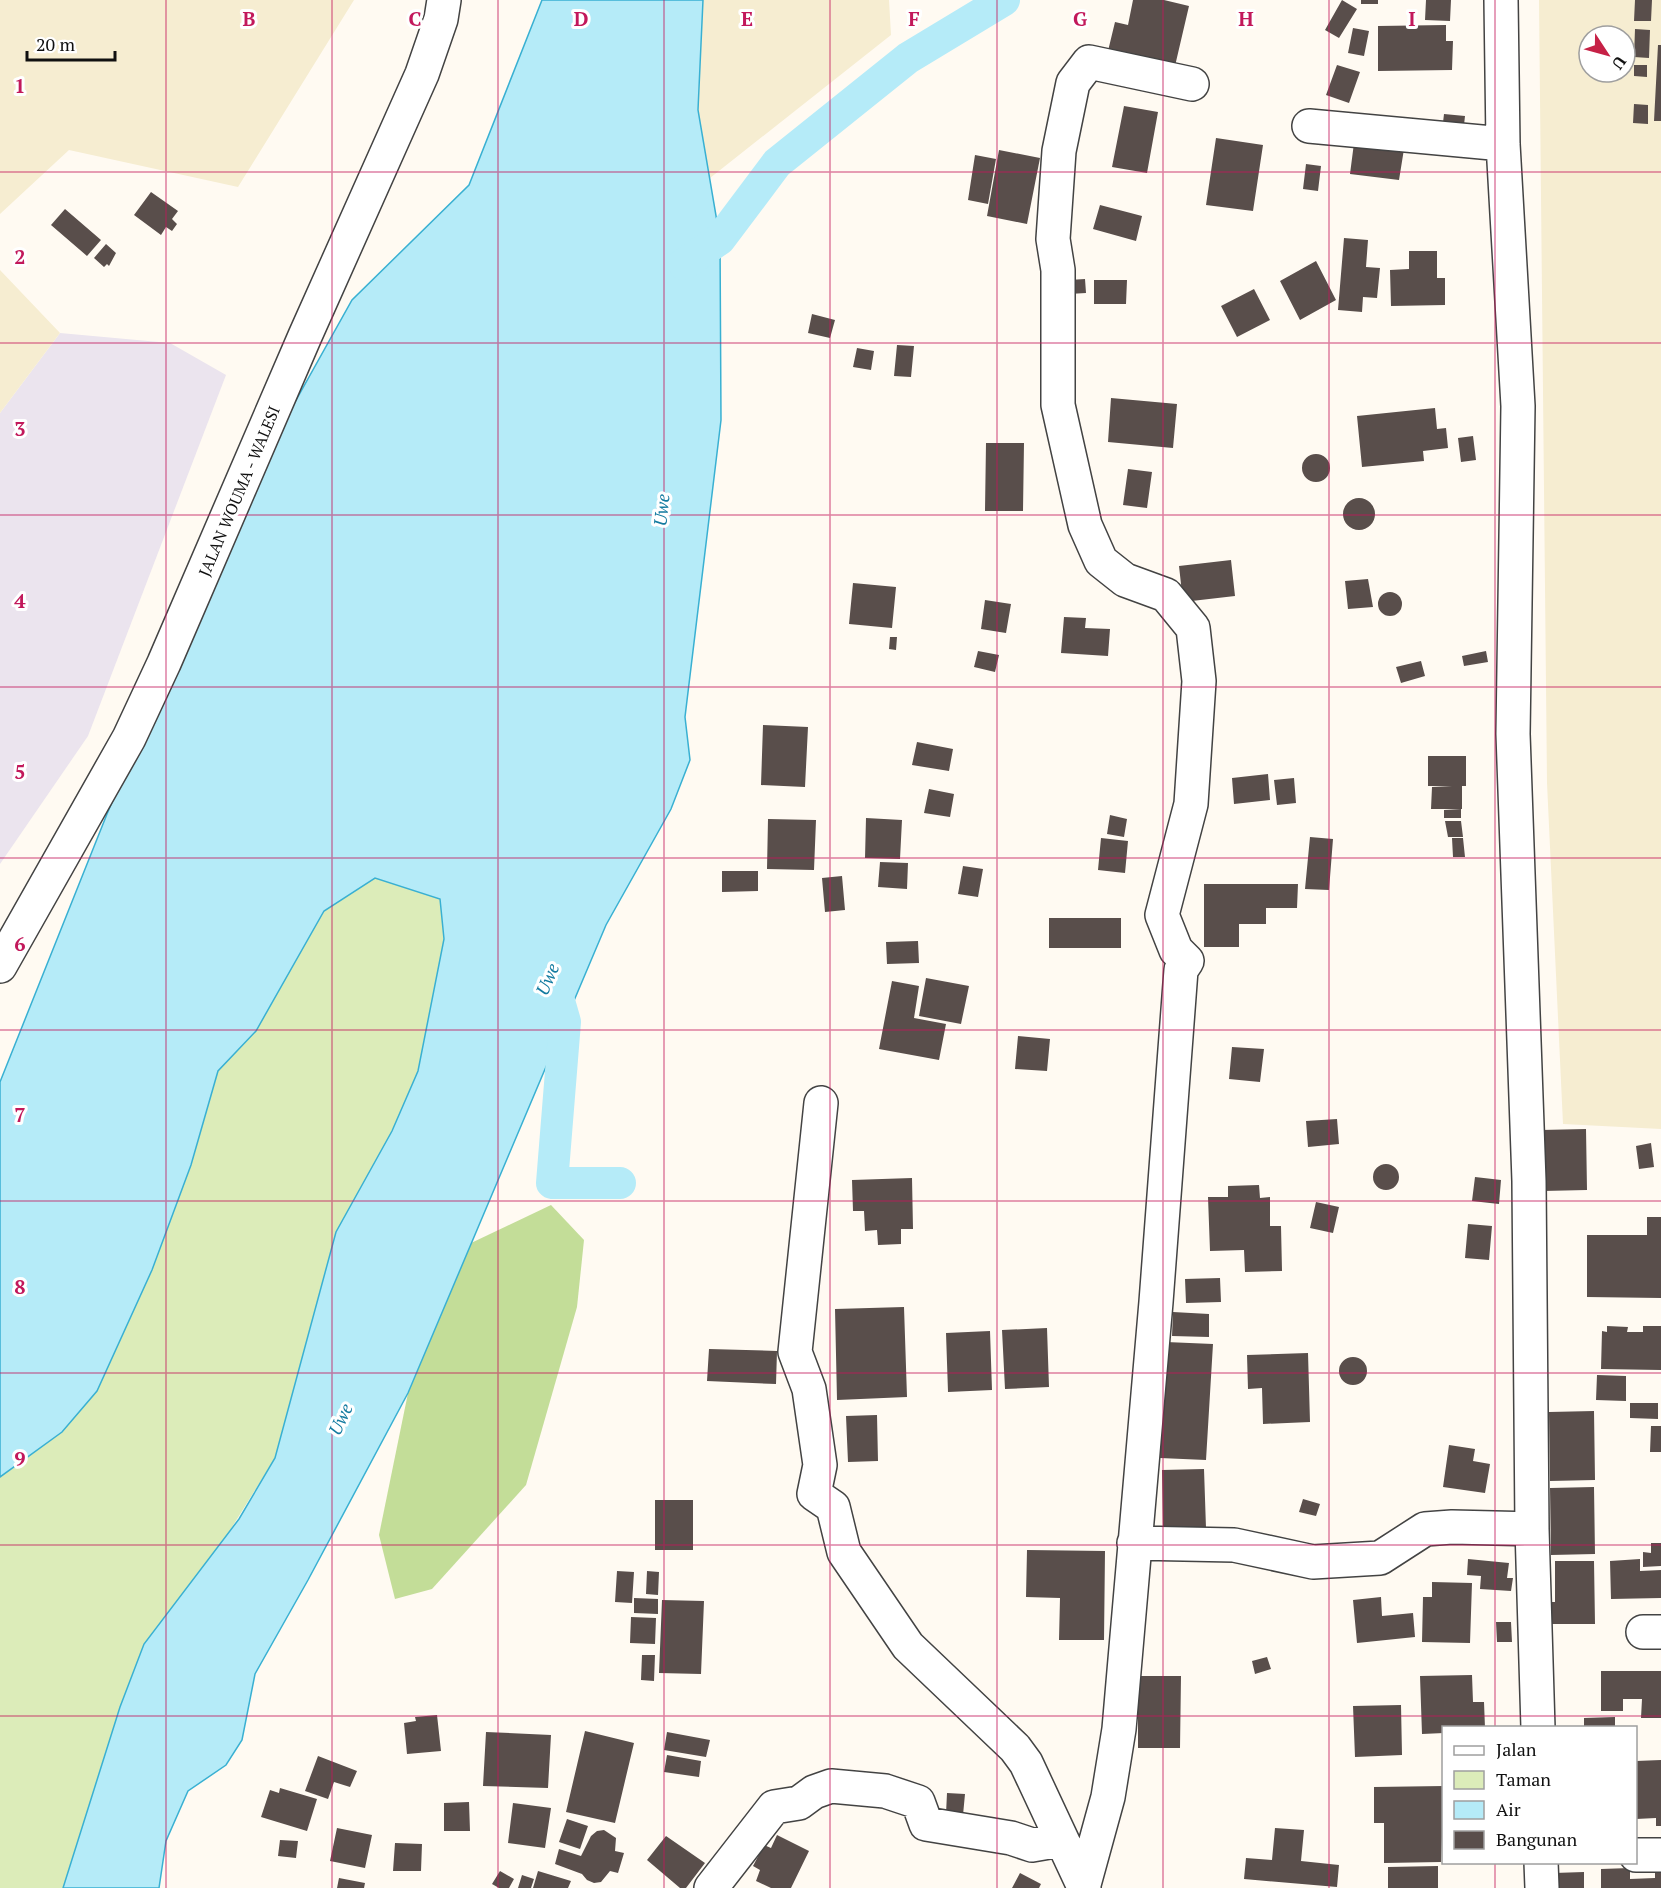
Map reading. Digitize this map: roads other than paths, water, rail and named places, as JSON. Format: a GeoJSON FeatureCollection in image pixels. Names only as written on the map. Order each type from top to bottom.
{"type":"FeatureCollection","features":[{"type":"Feature","properties":{"kind":"street","name":"JALAN WOUMA - WALESI"},"geometry":{"type":"LineString","coordinates":[[0,966],[129,738],[164,663],[304,336],[422,74],[441,19],[444,0]]}},
{"type":"Feature","properties":{"kind":"street"},"geometry":{"type":"LineString","coordinates":[[1500,0],[1503,144],[1518,406],[1513,734],[1529,1181],[1532,1529],[1538,1726]]}},
{"type":"Feature","properties":{"kind":"street"},"geometry":{"type":"LineString","coordinates":[[1083,1888],[1108,1797],[1119,1729],[1181,970],[1187,961],[1176,950],[1162,915],[1191,804],[1199,681],[1192,628],[1166,596],[1125,580],[1101,561],[1085,525],[1058,405],[1058,270],[1053,239],[1059,151],[1073,83],[1089,62],[1192,84]]}},
{"type":"Feature","properties":{"kind":"street"},"geometry":{"type":"LineString","coordinates":[[1309,126],[1503,144]]}},
{"type":"Feature","properties":{"kind":"street"},"geometry":{"type":"LineString","coordinates":[[821,1103],[795,1352],[809,1389],[820,1465],[814,1494],[833,1507],[844,1552],[908,1646],[1015,1748],[1026,1763],[1083,1888]]}},
{"type":"Feature","properties":{"kind":"street"},"geometry":{"type":"LineString","coordinates":[[1134,1543],[1234,1545],[1312,1562],[1380,1558],[1425,1529],[1452,1527],[1532,1529]]}},
{"type":"Feature","properties":{"kind":"street"},"geometry":{"type":"LineString","coordinates":[[711,1888],[774,1808],[799,1803],[814,1792],[831,1786],[885,1791],[918,1802],[926,1824],[1011,1838],[1032,1845],[1061,1840]]}},
{"type":"Feature","properties":{"kind":"street"},"geometry":{"type":"LineString","coordinates":[[1637,1855],[1661,1855]]}},
{"type":"Feature","properties":{"kind":"street"},"geometry":{"type":"LineString","coordinates":[[1541,1864],[1542,1888]]}},
{"type":"Feature","properties":{"kind":"water","name":"Uwe"},"geometry":{"type":"Polygon","coordinates":[[[542,0],[703,0],[698,110],[720,239],[721,420],[685,717],[690,760],[671,809],[606,925],[408,1393],[255,1674],[242,1740],[226,1765],[188,1791],[166,1841],[159,1888],[63,1888],[120,1707],[144,1644],[239,1519],[275,1458],[336,1232],[392,1131],[418,1071],[444,939],[440,899],[375,878],[324,911],[256,1031],[218,1071],[191,1165],[152,1270],[97,1391],[62,1432],[0,1477],[0,1082],[107,814],[247,488],[352,300],[469,185],[542,0]]]}},
{"type":"Feature","properties":{"kind":"waterway"},"geometry":{"type":"LineString","coordinates":[[684,264],[720,239],[777,163],[908,58],[1004,0]]}},
{"type":"Feature","properties":{"kind":"waterway","name":"Uwe"},"geometry":{"type":"LineString","coordinates":[[553,980],[565,1022],[552,1183],[620,1183]]}}]}
